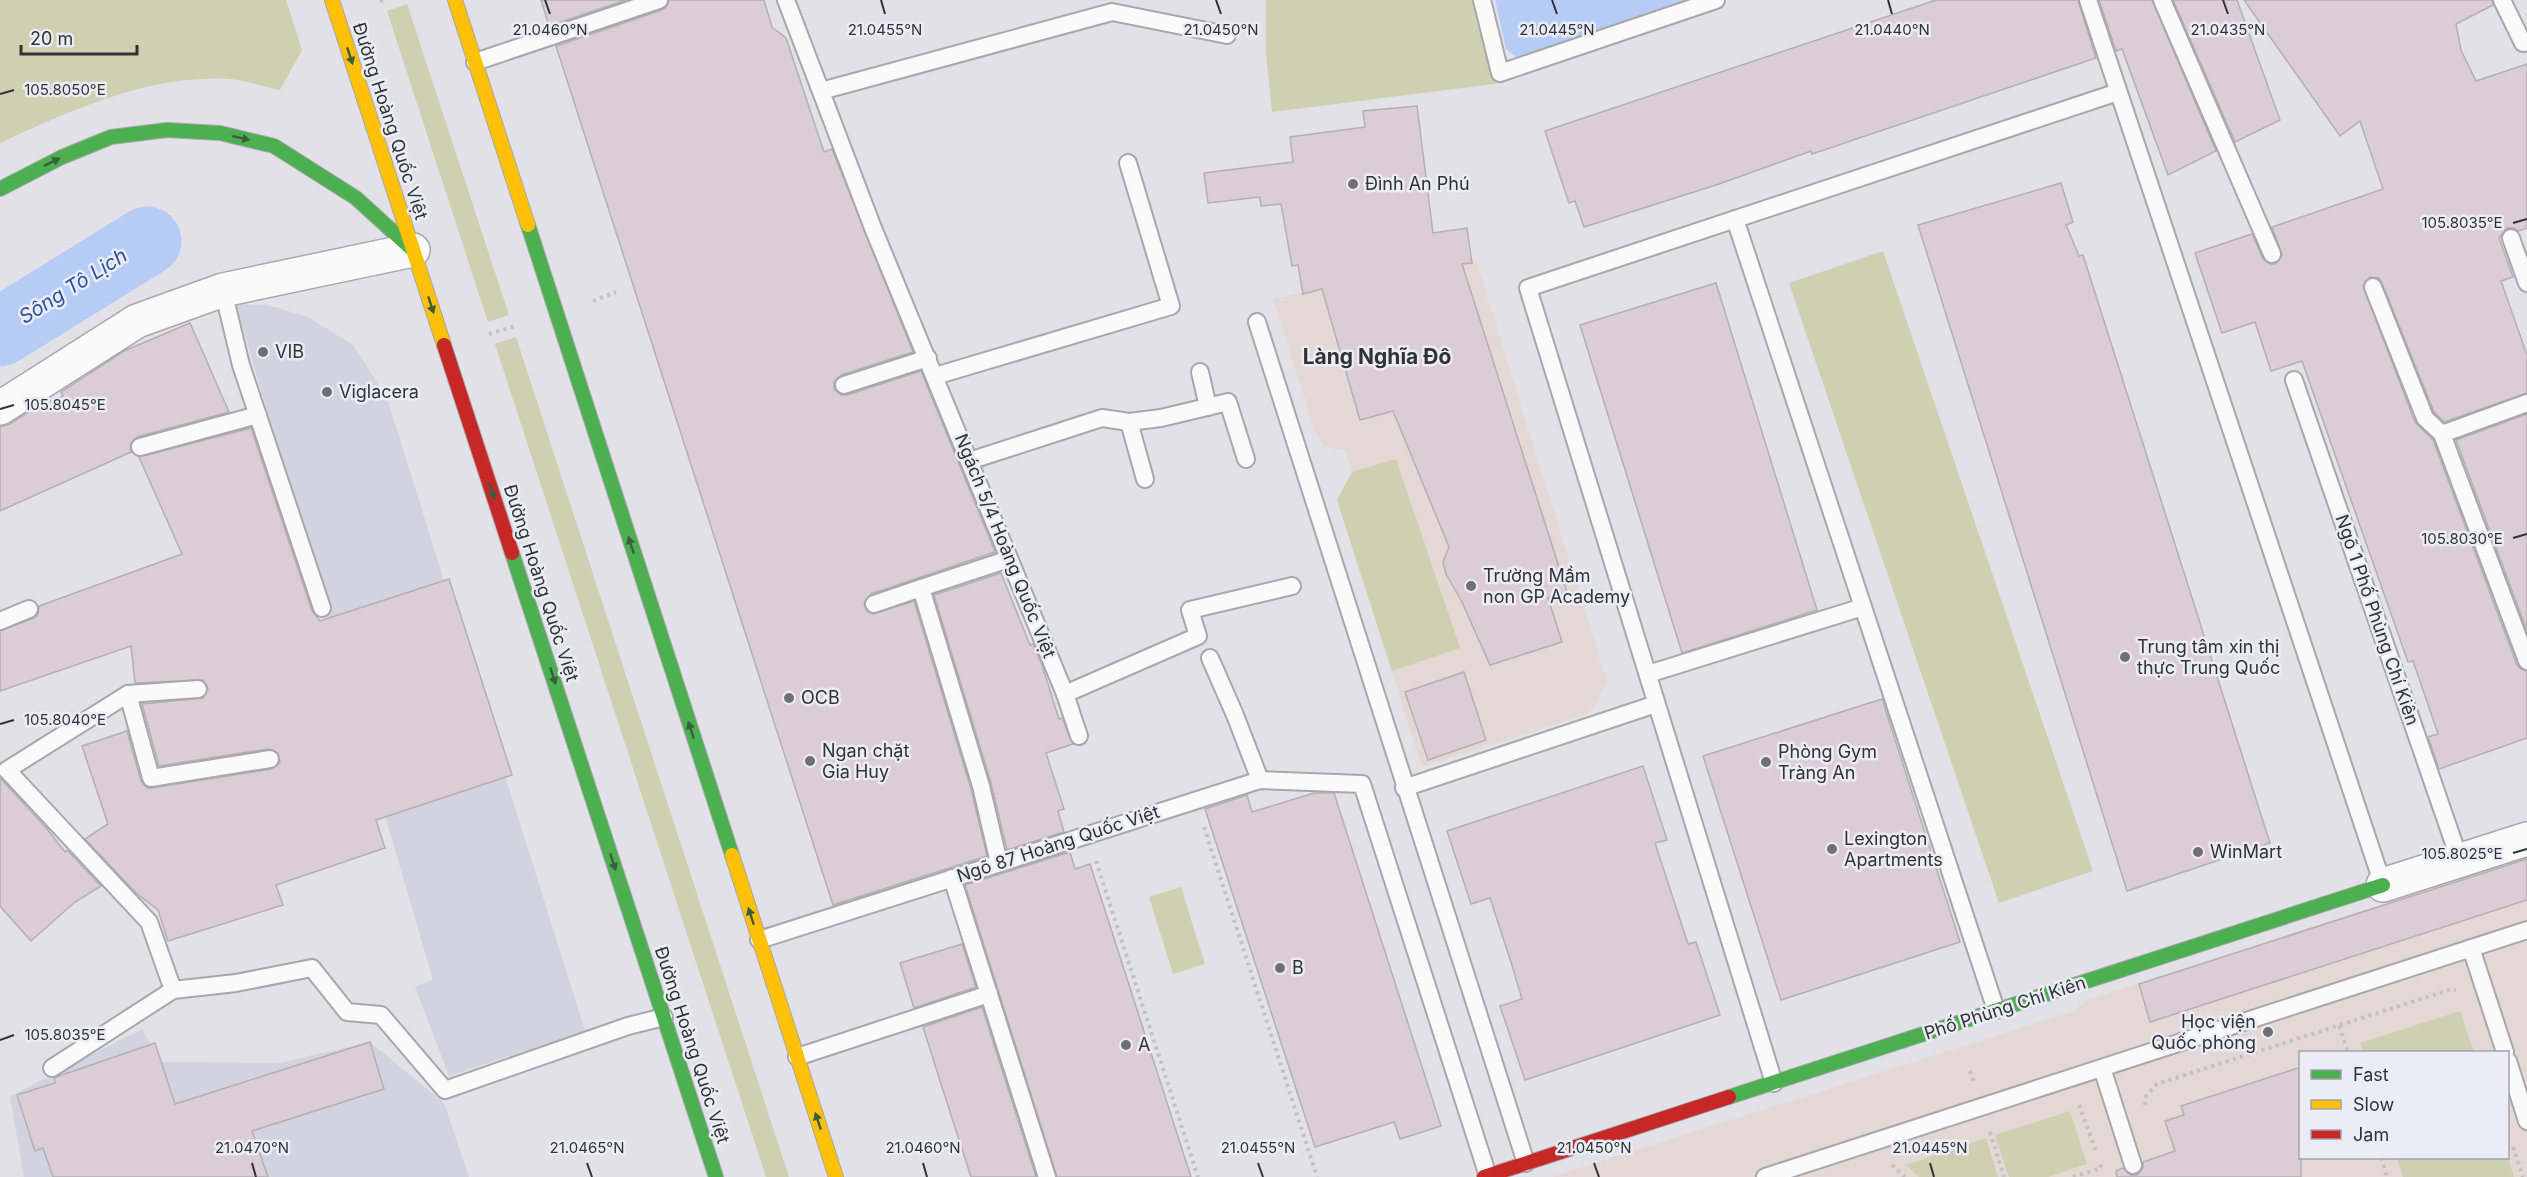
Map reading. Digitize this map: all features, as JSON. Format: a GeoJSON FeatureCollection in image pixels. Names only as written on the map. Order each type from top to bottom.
{"type":"FeatureCollection","features":[{"type":"Feature","properties":{"kind":"main road","name":"Đường Hoàng Quốc Việt"},"geometry":{"type":"LineString","coordinates":[[332,0],[716,1177]]}},
{"type":"Feature","properties":{"kind":"main road"},"geometry":{"type":"LineString","coordinates":[[455,0],[836,1177]]}},
{"type":"Feature","properties":{"kind":"main road"},"geometry":{"type":"LineString","coordinates":[[0,189],[62,157],[111,137],[167,130],[220,133],[274,146],[356,198],[413,250]]}},
{"type":"Feature","properties":{"kind":"main road","name":"Phố Phùng Chí Kiên"},"geometry":{"type":"LineString","coordinates":[[1486,1176],[2383,885]]}},
{"type":"Feature","properties":{"kind":"street"},"geometry":{"type":"LineString","coordinates":[[0,408],[137,321],[223,290],[413,250]]}},
{"type":"Feature","properties":{"kind":"street","name":"Phố Phùng Chí Kiên"},"geometry":{"type":"LineString","coordinates":[[2383,885],[2527,839]]}},
{"type":"Feature","properties":{"kind":"lane"},"geometry":{"type":"LineString","coordinates":[[475,62],[658,0]]}},
{"type":"Feature","properties":{"kind":"lane","name":"Ngách 5/4 Hoàng Quốc Việt"},"geometry":{"type":"LineString","coordinates":[[786,0],[873,228],[1065,694],[1079,736]]}},
{"type":"Feature","properties":{"kind":"lane"},"geometry":{"type":"LineString","coordinates":[[1482,0],[1500,73],[1716,0]]}},
{"type":"Feature","properties":{"kind":"lane"},"geometry":{"type":"LineString","coordinates":[[2088,0],[2383,885]]}},
{"type":"Feature","properties":{"kind":"lane"},"geometry":{"type":"LineString","coordinates":[[2162,0],[2272,254]]}},
{"type":"Feature","properties":{"kind":"lane"},"geometry":{"type":"LineString","coordinates":[[2502,0],[2523,43]]}},
{"type":"Feature","properties":{"kind":"lane"},"geometry":{"type":"LineString","coordinates":[[821,91],[1112,12],[1227,35]]}},
{"type":"Feature","properties":{"kind":"lane"},"geometry":{"type":"LineString","coordinates":[[1774,1083],[1528,288],[2118,92]]}},
{"type":"Feature","properties":{"kind":"lane"},"geometry":{"type":"LineString","coordinates":[[935,376],[1172,306],[1128,163]]}},
{"type":"Feature","properties":{"kind":"lane"},"geometry":{"type":"LineString","coordinates":[[1735,219],[1996,1010]]}},
{"type":"Feature","properties":{"kind":"lane"},"geometry":{"type":"LineString","coordinates":[[2511,238],[2527,283]]}},
{"type":"Feature","properties":{"kind":"lane"},"geometry":{"type":"LineString","coordinates":[[2373,287],[2425,418],[2442,434],[2527,661]]}},
{"type":"Feature","properties":{"kind":"lane"},"geometry":{"type":"LineString","coordinates":[[223,290],[241,365],[322,608]]}},
{"type":"Feature","properties":{"kind":"lane"},"geometry":{"type":"LineString","coordinates":[[1257,322],[1404,788],[1526,1163]]}},
{"type":"Feature","properties":{"kind":"lane"},"geometry":{"type":"LineString","coordinates":[[844,385],[928,357]]}},
{"type":"Feature","properties":{"kind":"lane"},"geometry":{"type":"LineString","coordinates":[[1200,372],[1208,407]]}},
{"type":"Feature","properties":{"kind":"lane","name":"Ngõ 1 Phố Phùng Chí Kiên"},"geometry":{"type":"LineString","coordinates":[[2294,380],[2460,861]]}},
{"type":"Feature","properties":{"kind":"lane"},"geometry":{"type":"LineString","coordinates":[[969,461],[1102,418],[1129,422],[1228,402],[1246,459]]}},
{"type":"Feature","properties":{"kind":"lane"},"geometry":{"type":"LineString","coordinates":[[2442,434],[2527,403]]}},
{"type":"Feature","properties":{"kind":"lane"},"geometry":{"type":"LineString","coordinates":[[140,447],[258,415]]}},
{"type":"Feature","properties":{"kind":"lane"},"geometry":{"type":"LineString","coordinates":[[1129,422],[1145,479]]}},
{"type":"Feature","properties":{"kind":"lane"},"geometry":{"type":"LineString","coordinates":[[874,604],[1009,559]]}},
{"type":"Feature","properties":{"kind":"lane"},"geometry":{"type":"LineString","coordinates":[[1065,694],[1198,636],[1190,610],[1292,586]]}},
{"type":"Feature","properties":{"kind":"lane"},"geometry":{"type":"LineString","coordinates":[[921,588],[981,786],[999,863]]}},
{"type":"Feature","properties":{"kind":"lane"},"geometry":{"type":"LineString","coordinates":[[1648,674],[1863,607]]}},
{"type":"Feature","properties":{"kind":"lane"},"geometry":{"type":"LineString","coordinates":[[0,621],[29,609]]}},
{"type":"Feature","properties":{"kind":"lane"},"geometry":{"type":"LineString","coordinates":[[1210,658],[1260,780]]}},
{"type":"Feature","properties":{"kind":"lane"},"geometry":{"type":"LineString","coordinates":[[173,990],[149,922],[2,768],[128,694],[198,689]]}},
{"type":"Feature","properties":{"kind":"lane"},"geometry":{"type":"LineString","coordinates":[[128,694],[151,778],[270,759]]}},
{"type":"Feature","properties":{"kind":"lane"},"geometry":{"type":"LineString","coordinates":[[1404,788],[1656,704]]}},
{"type":"Feature","properties":{"kind":"lane","name":"Ngõ 87 Hoàng Quốc Việt"},"geometry":{"type":"LineString","coordinates":[[759,940],[1260,780],[1362,784],[1486,1176]]}},
{"type":"Feature","properties":{"kind":"lane"},"geometry":{"type":"LineString","coordinates":[[952,878],[1047,1177]]}},
{"type":"Feature","properties":{"kind":"lane"},"geometry":{"type":"LineString","coordinates":[[1765,1177],[2527,930]]}},
{"type":"Feature","properties":{"kind":"lane"},"geometry":{"type":"LineString","coordinates":[[2471,948],[2504,1051]]}},
{"type":"Feature","properties":{"kind":"lane"},"geometry":{"type":"LineString","coordinates":[[52,1068],[173,990],[236,983],[312,968],[347,1012],[381,1015],[445,1090],[628,1026],[663,1017]]}},
{"type":"Feature","properties":{"kind":"lane"},"geometry":{"type":"LineString","coordinates":[[797,1057],[989,994]]}},
{"type":"Feature","properties":{"kind":"lane"},"geometry":{"type":"LineString","coordinates":[[2509,1063],[2527,1121]]}},
{"type":"Feature","properties":{"kind":"lane"},"geometry":{"type":"LineString","coordinates":[[2102,1068],[2133,1165]]}},
{"type":"Feature","properties":{"kind":"path"},"geometry":{"type":"LineString","coordinates":[[593,300],[616,292]]}},
{"type":"Feature","properties":{"kind":"path"},"geometry":{"type":"LineString","coordinates":[[489,334],[515,326]]}},
{"type":"Feature","properties":{"kind":"path"},"geometry":{"type":"LineString","coordinates":[[1195,800],[1317,1177]]}},
{"type":"Feature","properties":{"kind":"path"},"geometry":{"type":"LineString","coordinates":[[1088,835],[1198,1177]]}},
{"type":"Feature","properties":{"kind":"path"},"geometry":{"type":"LineString","coordinates":[[2149,1116],[2145,1105],[2146,1096],[2157,1084],[2449,990],[2456,989],[2461,992]]}},
{"type":"Feature","properties":{"kind":"path"},"geometry":{"type":"LineString","coordinates":[[2339,1026],[2347,1051]]}},
{"type":"Feature","properties":{"kind":"path"},"geometry":{"type":"LineString","coordinates":[[2073,1103],[2081,1108],[2101,1168],[2073,1177]]}},
{"type":"Feature","properties":{"kind":"path"},"geometry":{"type":"LineString","coordinates":[[2000,1127],[1988,1128],[2004,1177]]}},
{"type":"Feature","properties":{"kind":"path"},"geometry":{"type":"LineString","coordinates":[[2511,1138],[2523,1177]]}},
{"type":"Feature","properties":{"kind":"path"},"geometry":{"type":"LineString","coordinates":[[2381,1159],[2387,1177]]}},
{"type":"Feature","properties":{"kind":"shaded area","name":"Trường Mầm non GP Academy"},"geometry":{"type":"Polygon","coordinates":[[[1476,261],[1607,682],[1590,713],[1422,767],[1337,500],[1352,472],[1345,449],[1338,450],[1324,446],[1315,431],[1273,299],[1476,261]]]}},
{"type":"Feature","properties":{"kind":"shaded area"},"geometry":{"type":"Polygon","coordinates":[[[236,304],[267,305],[308,317],[353,345],[387,398],[585,1031],[449,1076],[415,987],[433,980],[236,304]]]}},
{"type":"Feature","properties":{"kind":"shaded area","name":"Học viện Quốc phòng"},"geometry":{"type":"Polygon","coordinates":[[[2527,857],[2527,1177],[1551,1177],[2074,1011],[2089,999],[2527,857]]]}},
{"type":"Feature","properties":{"kind":"shaded area"},"geometry":{"type":"Polygon","coordinates":[[[142,1029],[160,1062],[279,1063],[370,1042],[444,1103],[469,1177],[24,1177],[10,1096],[142,1029]]]}},
{"type":"Feature","properties":{"kind":"green space"},"geometry":{"type":"Polygon","coordinates":[[[0,0],[286,0],[302,50],[280,90],[230,79],[170,82],[141,88],[83,107],[0,143],[0,0]]]}},
{"type":"Feature","properties":{"kind":"green space"},"geometry":{"type":"Polygon","coordinates":[[[1266,0],[1481,0],[1502,83],[1272,112],[1266,54],[1266,0]]]}},
{"type":"Feature","properties":{"kind":"green space"},"geometry":{"type":"Polygon","coordinates":[[[407,4],[509,315],[488,322],[387,11],[407,4]]]}},
{"type":"Feature","properties":{"kind":"green space"},"geometry":{"type":"Polygon","coordinates":[[[1883,251],[2093,871],[1999,903],[1789,283],[1883,251]]]}},
{"type":"Feature","properties":{"kind":"green space"},"geometry":{"type":"Polygon","coordinates":[[[516,337],[789,1177],[766,1177],[495,344],[516,337]]]}},
{"type":"Feature","properties":{"kind":"green space"},"geometry":{"type":"Polygon","coordinates":[[[1396,459],[1460,648],[1392,671],[1337,500],[1352,472],[1396,459]]]}},
{"type":"Feature","properties":{"kind":"green space"},"geometry":{"type":"Polygon","coordinates":[[[1181,887],[1205,964],[1173,974],[1149,897],[1181,887]]]}},
{"type":"Feature","properties":{"kind":"green space"},"geometry":{"type":"Polygon","coordinates":[[[2460,1011],[2474,1051],[2363,1051],[2360,1043],[2460,1011]]]}},
{"type":"Feature","properties":{"kind":"green space"},"geometry":{"type":"Polygon","coordinates":[[[2070,1111],[2087,1164],[2048,1177],[2009,1177],[1995,1135],[2070,1111]]]}},
{"type":"Feature","properties":{"kind":"green space"},"geometry":{"type":"Polygon","coordinates":[[[1986,1138],[1998,1177],[1919,1177],[1906,1165],[1986,1138]]]}},
{"type":"Feature","properties":{"kind":"green space"},"geometry":{"type":"Polygon","coordinates":[[[2397,1159],[2509,1159],[2514,1177],[2403,1177],[2397,1159]]]}},
{"type":"Feature","properties":{"kind":"water"},"geometry":{"type":"Polygon","coordinates":[[[1495,0],[1695,0],[1520,60],[1506,49],[1495,0]]]}},
{"type":"Feature","properties":{"kind":"building"},"geometry":{"type":"Polygon","coordinates":[[[541,0],[626,0],[549,26],[541,0]]]}},
{"type":"Feature","properties":{"kind":"building"},"geometry":{"type":"Polygon","coordinates":[[[669,0],[764,0],[772,27],[786,38],[824,152],[832,149],[913,352],[841,375],[834,382],[834,389],[841,395],[847,395],[921,371],[995,552],[871,594],[864,603],[867,611],[873,614],[914,601],[971,789],[987,856],[833,905],[556,46],[662,10],[667,6],[669,0]]]}},
{"type":"Feature","properties":{"kind":"building"},"geometry":{"type":"Polygon","coordinates":[[[1936,0],[2078,0],[2096,58],[1812,154],[1811,151],[1719,184],[1584,227],[1575,201],[1569,203],[1545,131],[1936,0]]]}},
{"type":"Feature","properties":{"kind":"building"},"geometry":{"type":"Polygon","coordinates":[[[2099,0],[2152,0],[2216,151],[2168,175],[2122,49],[2116,51],[2099,0]]]}},
{"type":"Feature","properties":{"kind":"building"},"geometry":{"type":"Polygon","coordinates":[[[2173,0],[2237,0],[2280,120],[2235,142],[2173,0]]]}},
{"type":"Feature","properties":{"kind":"building"},"geometry":{"type":"Polygon","coordinates":[[[2244,0],[2492,0],[2493,5],[2456,24],[2461,50],[2476,81],[2527,64],[2527,228],[2519,231],[2507,228],[2499,238],[2513,277],[2501,281],[2527,355],[2527,393],[2444,422],[2434,412],[2382,283],[2379,278],[2370,277],[2363,286],[2415,422],[2433,440],[2517,665],[2527,671],[2527,738],[2439,769],[2428,737],[2438,734],[2432,716],[2413,661],[2408,662],[2302,361],[2271,371],[2255,322],[2222,333],[2195,253],[2252,234],[2263,259],[2270,264],[2276,264],[2282,255],[2272,227],[2383,189],[2360,121],[2340,136],[2244,0]]]}},
{"type":"Feature","properties":{"kind":"building"},"geometry":{"type":"Polygon","coordinates":[[[1417,106],[1433,233],[1467,228],[1472,263],[1462,264],[1567,592],[1548,598],[1562,642],[1490,665],[1462,602],[1446,574],[1443,562],[1449,547],[1393,411],[1360,420],[1322,289],[1303,294],[1298,265],[1292,266],[1281,204],[1261,206],[1260,197],[1208,203],[1204,173],[1293,162],[1290,137],[1365,127],[1363,111],[1417,106]]]}},
{"type":"Feature","properties":{"kind":"building"},"geometry":{"type":"Polygon","coordinates":[[[2061,183],[2073,222],[2066,225],[2079,256],[2083,255],[2270,843],[2127,891],[1918,225],[2061,183]]]}},
{"type":"Feature","properties":{"kind":"building"},"geometry":{"type":"Polygon","coordinates":[[[1716,283],[1817,610],[1682,653],[1580,325],[1716,283]]]}},
{"type":"Feature","properties":{"kind":"building"},"geometry":{"type":"Polygon","coordinates":[[[190,323],[229,412],[137,437],[130,444],[131,452],[0,511],[0,427],[63,396],[61,392],[124,351],[190,323]]]}},
{"type":"Feature","properties":{"kind":"building"},"geometry":{"type":"Polygon","coordinates":[[[2527,414],[2527,631],[2456,440],[2527,414]]]}},
{"type":"Feature","properties":{"kind":"building"},"geometry":{"type":"Polygon","coordinates":[[[251,428],[312,611],[320,621],[449,579],[512,775],[376,820],[385,848],[276,885],[283,905],[168,941],[158,910],[136,893],[85,839],[108,824],[82,746],[127,731],[141,781],[147,788],[272,769],[280,763],[278,753],[268,749],[159,766],[142,704],[203,698],[208,689],[203,680],[135,683],[131,646],[0,691],[0,631],[34,618],[38,615],[39,606],[182,554],[139,457],[251,428]]]}},
{"type":"Feature","properties":{"kind":"building"},"geometry":{"type":"Polygon","coordinates":[[[1001,573],[1030,645],[1033,644],[1042,665],[1059,719],[1062,718],[1073,744],[1046,753],[1064,809],[1058,811],[1064,832],[1007,850],[991,783],[934,595],[1001,573]]]}},
{"type":"Feature","properties":{"kind":"building"},"geometry":{"type":"Polygon","coordinates":[[[1464,672],[1486,740],[1428,760],[1405,692],[1464,672]]]}},
{"type":"Feature","properties":{"kind":"building","name":"Lexington Apartments"},"geometry":{"type":"Polygon","coordinates":[[[1882,699],[1960,942],[1781,1000],[1703,756],[1882,699]]]}},
{"type":"Feature","properties":{"kind":"building"},"geometry":{"type":"Polygon","coordinates":[[[1643,766],[1667,840],[1655,843],[1688,944],[1696,942],[1720,1015],[1525,1080],[1500,1006],[1522,999],[1511,962],[1490,898],[1471,904],[1447,831],[1643,766]]]}},
{"type":"Feature","properties":{"kind":"building"},"geometry":{"type":"Polygon","coordinates":[[[0,778],[65,852],[67,850],[101,886],[75,902],[31,941],[0,906],[0,778]]]}},
{"type":"Feature","properties":{"kind":"building","name":"B"},"geometry":{"type":"Polygon","coordinates":[[[1314,793],[1334,793],[1441,1126],[1400,1139],[1394,1122],[1315,1147],[1205,809],[1247,795],[1252,812],[1314,793]]]}},
{"type":"Feature","properties":{"kind":"building","name":"A"},"geometry":{"type":"Polygon","coordinates":[[[1070,852],[1075,869],[1090,864],[1191,1177],[1057,1177],[965,885],[1070,852]]]}},
{"type":"Feature","properties":{"kind":"building"},"geometry":{"type":"Polygon","coordinates":[[[2527,859],[2527,900],[2150,1022],[2139,984],[2527,859]]]}},
{"type":"Feature","properties":{"kind":"building"},"geometry":{"type":"Polygon","coordinates":[[[962,944],[976,987],[914,1008],[900,963],[962,944]]]}},
{"type":"Feature","properties":{"kind":"building"},"geometry":{"type":"Polygon","coordinates":[[[982,1007],[1036,1177],[971,1177],[941,1084],[923,1027],[982,1007]]]}},
{"type":"Feature","properties":{"kind":"building"},"geometry":{"type":"Polygon","coordinates":[[[370,1042],[384,1089],[252,1131],[268,1177],[53,1177],[43,1148],[35,1151],[17,1095],[55,1083],[54,1078],[59,1076],[155,1043],[175,1104],[370,1042]]]}},
{"type":"Feature","properties":{"kind":"building"},"geometry":{"type":"Polygon","coordinates":[[[2299,1068],[2301,1177],[2117,1177],[2116,1171],[2123,1168],[2130,1175],[2137,1175],[2143,1168],[2143,1162],[2175,1151],[2165,1121],[2184,1115],[2181,1106],[2299,1068]]]}},
{"type":"Feature","properties":{"kind":"waterway","name":"Sông Tô Lịch"},"geometry":{"type":"LineString","coordinates":[[0,332],[147,241]]}},
{"type":"Feature","properties":{"kind":"traffic: fast"},"geometry":{"type":"LineString","coordinates":[[0,189],[62,157],[111,137],[167,130],[220,133],[274,146],[356,198],[413,250]]}},
{"type":"Feature","properties":{"kind":"traffic: fast"},"geometry":{"type":"LineString","coordinates":[[528,225],[732,855]]}},
{"type":"Feature","properties":{"kind":"traffic: fast"},"geometry":{"type":"LineString","coordinates":[[512,553],[716,1177]]}},
{"type":"Feature","properties":{"kind":"traffic: fast"},"geometry":{"type":"LineString","coordinates":[[1729,1097],[2383,885]]}},
{"type":"Feature","properties":{"kind":"traffic: slow"},"geometry":{"type":"LineString","coordinates":[[332,0],[444,345]]}},
{"type":"Feature","properties":{"kind":"traffic: slow"},"geometry":{"type":"LineString","coordinates":[[455,0],[528,225]]}},
{"type":"Feature","properties":{"kind":"traffic: slow"},"geometry":{"type":"LineString","coordinates":[[732,855],[836,1177]]}},
{"type":"Feature","properties":{"kind":"traffic: jam"},"geometry":{"type":"LineString","coordinates":[[444,345],[512,553]]}},
{"type":"Feature","properties":{"kind":"traffic: jam"},"geometry":{"type":"LineString","coordinates":[[1484,1177],[1729,1097]]}},
{"type":"Feature","properties":{"kind":"place","name":"Đình An Phú"},"geometry":{"type":"Point","coordinates":[1353,184]}},
{"type":"Feature","properties":{"kind":"place","name":"VIB"},"geometry":{"type":"Point","coordinates":[263,352]}},
{"type":"Feature","properties":{"kind":"place","name":"Viglacera"},"geometry":{"type":"Point","coordinates":[327,392]}},
{"type":"Feature","properties":{"kind":"place","name":"Trường Mầm non GP Academy"},"geometry":{"type":"Point","coordinates":[1471,586]}},
{"type":"Feature","properties":{"kind":"place","name":"Trung tâm xin thị thực Trung Quốc"},"geometry":{"type":"Point","coordinates":[2125,657]}},
{"type":"Feature","properties":{"kind":"place","name":"OCB"},"geometry":{"type":"Point","coordinates":[789,698]}},
{"type":"Feature","properties":{"kind":"place","name":"Ngan chặt Gia Huy"},"geometry":{"type":"Point","coordinates":[810,761]}},
{"type":"Feature","properties":{"kind":"place","name":"Phòng Gym Tràng An"},"geometry":{"type":"Point","coordinates":[1766,762]}},
{"type":"Feature","properties":{"kind":"place","name":"Lexington Apartments"},"geometry":{"type":"Point","coordinates":[1832,849]}},
{"type":"Feature","properties":{"kind":"place","name":"WinMart"},"geometry":{"type":"Point","coordinates":[2198,852]}},
{"type":"Feature","properties":{"kind":"place","name":"B"},"geometry":{"type":"Point","coordinates":[1280,968]}},
{"type":"Feature","properties":{"kind":"place","name":"Học viện Quốc phòng"},"geometry":{"type":"Point","coordinates":[2268,1032]}},
{"type":"Feature","properties":{"kind":"place","name":"A"},"geometry":{"type":"Point","coordinates":[1126,1045]}},
{"type":"Feature","properties":{"kind":"district","name":"Làng Nghĩa Đô"},"geometry":{"type":"Point","coordinates":[1377,357]}}]}
